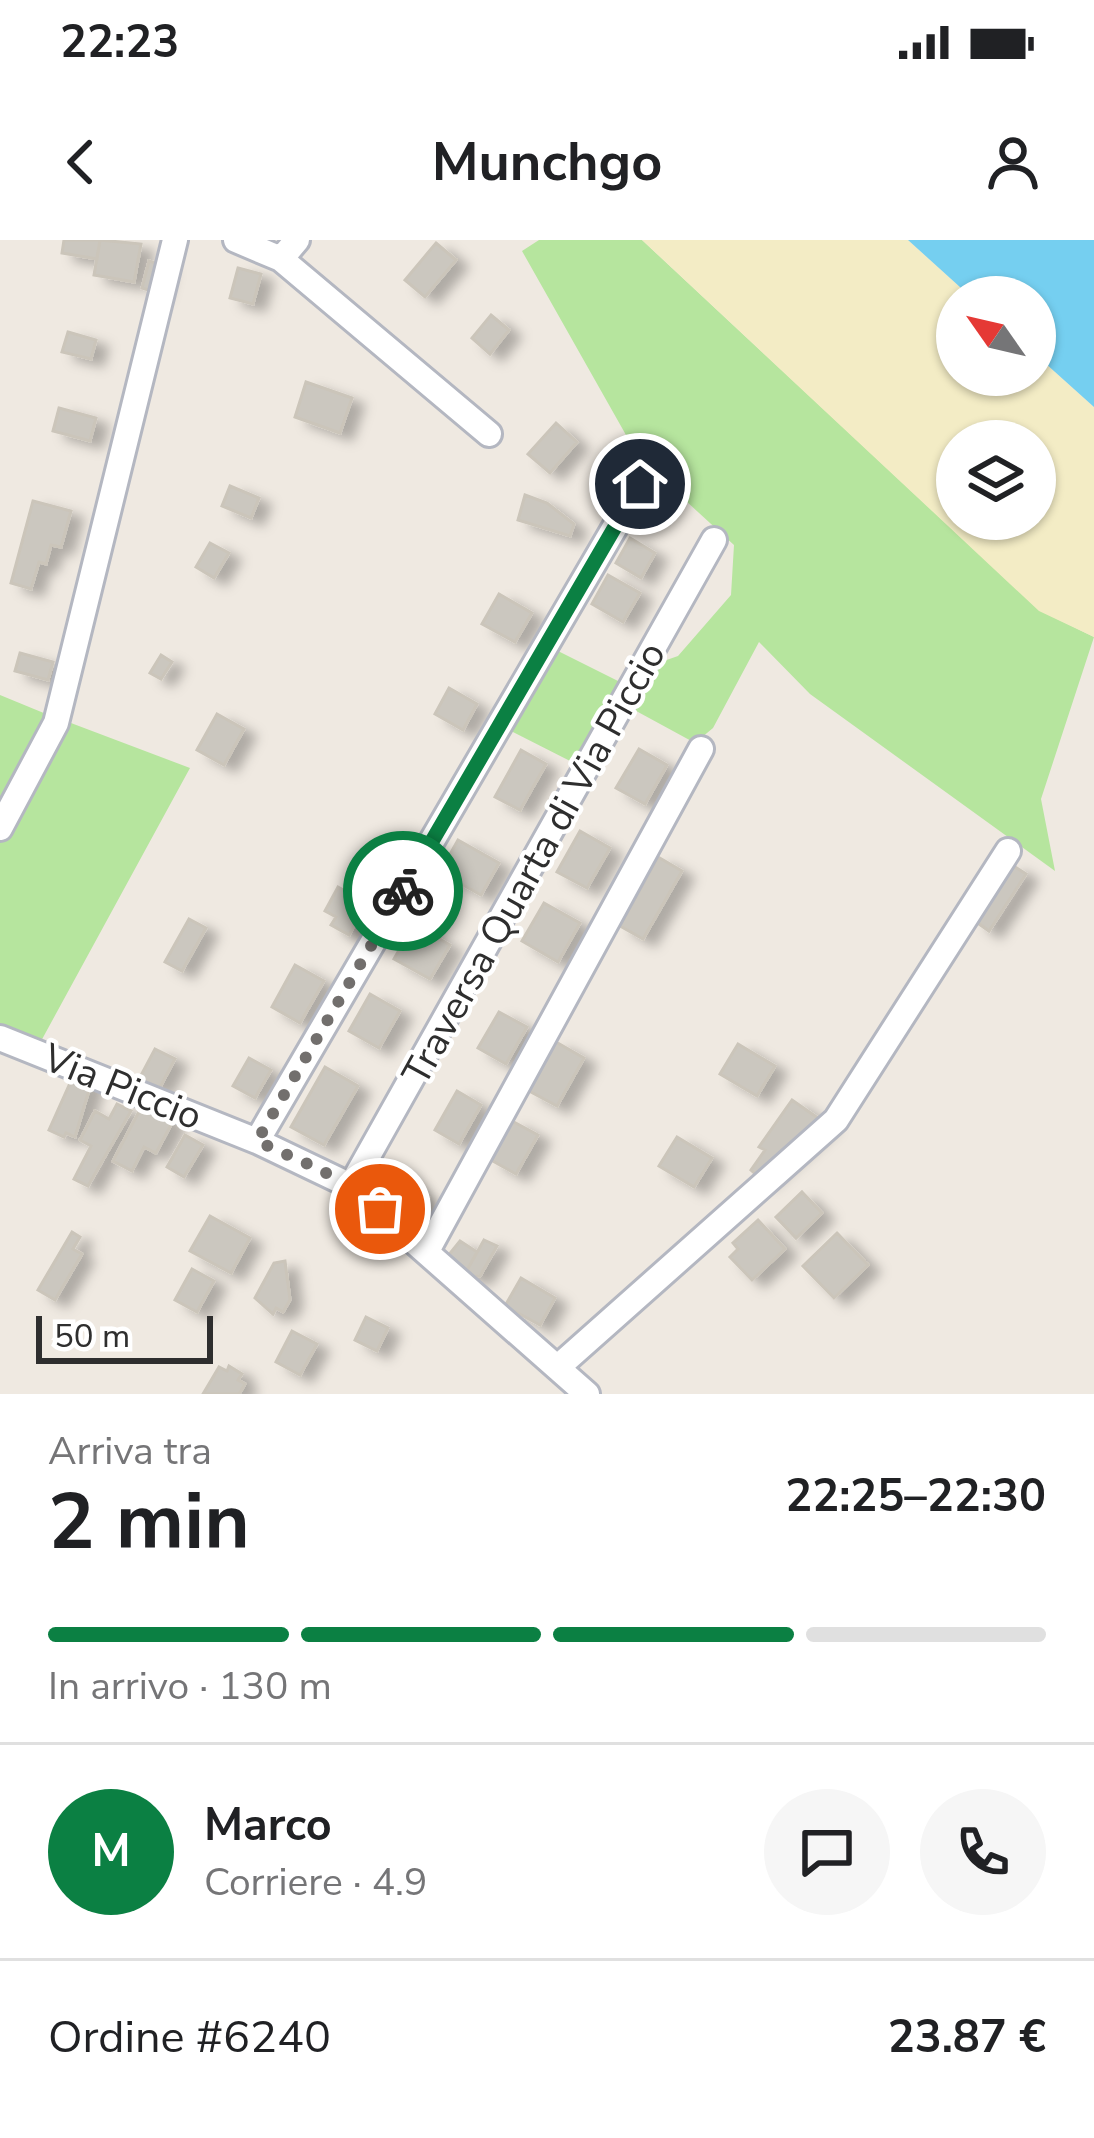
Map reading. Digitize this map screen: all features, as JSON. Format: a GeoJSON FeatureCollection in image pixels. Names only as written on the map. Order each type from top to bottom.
{"type":"FeatureCollection","features":[{"type":"Feature","properties":{"kind":"street"},"geometry":{"type":"LineString","coordinates":[[0,828],[56,724],[175,240]]}},
{"type":"Feature","properties":{"kind":"street"},"geometry":{"type":"LineString","coordinates":[[236,240],[289,250],[489,434]]}},
{"type":"Feature","properties":{"kind":"street"},"geometry":{"type":"LineString","coordinates":[[257,1141],[640,484]]}},
{"type":"Feature","properties":{"kind":"street","name":"Traversa Quarta di Via Piccio"},"geometry":{"type":"LineString","coordinates":[[351,1186],[714,540]]}},
{"type":"Feature","properties":{"kind":"street"},"geometry":{"type":"LineString","coordinates":[[428,1249],[701,748]]}},
{"type":"Feature","properties":{"kind":"street"},"geometry":{"type":"LineString","coordinates":[[558,1367],[836,1120],[1008,851]]}},
{"type":"Feature","properties":{"kind":"street","name":"Via Piccio"},"geometry":{"type":"LineString","coordinates":[[0,1038],[257,1141],[351,1186],[428,1249],[587,1394]]}},
{"type":"Feature","properties":{"kind":"green space"},"geometry":{"type":"Polygon","coordinates":[[[539,240],[642,240],[936,514],[936,540],[964,540],[1039,610],[1094,637],[1041,799],[1055,871],[810,694],[759,642],[713,728],[695,743],[627,706],[658,663],[678,656],[731,595],[734,545],[639,458],[522,251],[539,240]]]}},
{"type":"Feature","properties":{"kind":"green space"},"geometry":{"type":"Polygon","coordinates":[[[552,648],[624,684],[578,765],[505,728],[552,648]]]}},
{"type":"Feature","properties":{"kind":"green space"},"geometry":{"type":"Polygon","coordinates":[[[0,695],[51,716],[0,818],[0,695]]]}},
{"type":"Feature","properties":{"kind":"green space"},"geometry":{"type":"Polygon","coordinates":[[[63,720],[190,768],[40,1043],[0,1028],[0,842],[63,720]]]}},
{"type":"Feature","properties":{"kind":"sand"},"geometry":{"type":"Polygon","coordinates":[[[642,240],[908,240],[948,276],[936,276],[936,396],[1056,396],[1056,373],[1094,407],[1094,637],[1039,611],[963,540],[1056,540],[1056,420],[936,420],[936,515],[642,240]]]}},
{"type":"Feature","properties":{"kind":"water"},"geometry":{"type":"Polygon","coordinates":[[[908,240],[1094,240],[1094,407],[1056,373],[1056,276],[948,276],[908,240]]]}},
{"type":"Feature","properties":{"kind":"building"},"geometry":{"type":"Polygon","coordinates":[[[64,240],[100,240],[97,259],[62,253],[64,240]]]}},
{"type":"Feature","properties":{"kind":"building"},"geometry":{"type":"Polygon","coordinates":[[[100,240],[141,244],[134,282],[94,275],[100,240]]]}},
{"type":"Feature","properties":{"kind":"building"},"geometry":{"type":"Polygon","coordinates":[[[436,243],[456,260],[425,297],[405,280],[436,243]]]}},
{"type":"Feature","properties":{"kind":"building"},"geometry":{"type":"Polygon","coordinates":[[[149,261],[162,265],[155,292],[142,288],[149,261]]]}},
{"type":"Feature","properties":{"kind":"building"},"geometry":{"type":"Polygon","coordinates":[[[238,268],[261,274],[253,304],[230,298],[238,268]]]}},
{"type":"Feature","properties":{"kind":"building"},"geometry":{"type":"Polygon","coordinates":[[[491,315],[509,330],[490,354],[472,338],[491,315]]]}},
{"type":"Feature","properties":{"kind":"building"},"geometry":{"type":"Polygon","coordinates":[[[68,332],[96,340],[91,359],[62,352],[68,332]]]}},
{"type":"Feature","properties":{"kind":"building"},"geometry":{"type":"Polygon","coordinates":[[[306,382],[352,398],[340,433],[295,417],[306,382]]]}},
{"type":"Feature","properties":{"kind":"building"},"geometry":{"type":"Polygon","coordinates":[[[59,408],[96,418],[90,441],[53,431],[59,408]]]}},
{"type":"Feature","properties":{"kind":"building"},"geometry":{"type":"Polygon","coordinates":[[[556,423],[577,442],[550,473],[528,454],[556,423]]]}},
{"type":"Feature","properties":{"kind":"building"},"geometry":{"type":"Polygon","coordinates":[[[230,486],[259,498],[251,518],[222,506],[230,486]]]}},
{"type":"Feature","properties":{"kind":"building"},"geometry":{"type":"Polygon","coordinates":[[[525,495],[547,503],[574,524],[570,536],[518,520],[525,495]]]}},
{"type":"Feature","properties":{"kind":"building"},"geometry":{"type":"Polygon","coordinates":[[[33,501],[71,511],[61,547],[51,545],[46,564],[39,562],[31,589],[11,583],[33,501]]]}},
{"type":"Feature","properties":{"kind":"building"},"geometry":{"type":"Polygon","coordinates":[[[630,538],[655,553],[641,578],[616,563],[630,538]]]}},
{"type":"Feature","properties":{"kind":"building"},"geometry":{"type":"Polygon","coordinates":[[[210,543],[229,553],[214,578],[196,567],[210,543]]]}},
{"type":"Feature","properties":{"kind":"building"},"geometry":{"type":"Polygon","coordinates":[[[608,575],[640,593],[623,622],[592,604],[608,575]]]}},
{"type":"Feature","properties":{"kind":"building"},"geometry":{"type":"Polygon","coordinates":[[[499,594],[532,613],[515,642],[482,624],[499,594]]]}},
{"type":"Feature","properties":{"kind":"building"},"geometry":{"type":"Polygon","coordinates":[[[20,653],[53,662],[48,680],[15,671],[20,653]]]}},
{"type":"Feature","properties":{"kind":"building"},"geometry":{"type":"Polygon","coordinates":[[[161,655],[172,662],[161,679],[150,673],[161,655]]]}},
{"type":"Feature","properties":{"kind":"building"},"geometry":{"type":"Polygon","coordinates":[[[449,688],[477,704],[463,730],[435,714],[449,688]]]}},
{"type":"Feature","properties":{"kind":"building"},"geometry":{"type":"Polygon","coordinates":[[[217,714],[244,729],[224,765],[197,750],[217,714]]]}},
{"type":"Feature","properties":{"kind":"building"},"geometry":{"type":"Polygon","coordinates":[[[639,749],[667,765],[645,804],[616,788],[639,749]]]}},
{"type":"Feature","properties":{"kind":"building"},"geometry":{"type":"Polygon","coordinates":[[[521,750],[546,764],[520,810],[495,797],[521,750]]]}},
{"type":"Feature","properties":{"kind":"building"},"geometry":{"type":"Polygon","coordinates":[[[580,831],[610,848],[587,888],[557,872],[580,831]]]}},
{"type":"Feature","properties":{"kind":"building"},"geometry":{"type":"Polygon","coordinates":[[[458,840],[499,863],[481,895],[440,872],[458,840]]]}},
{"type":"Feature","properties":{"kind":"building"},"geometry":{"type":"Polygon","coordinates":[[[658,857],[682,871],[643,939],[620,926],[658,857]]]}},
{"type":"Feature","properties":{"kind":"building"},"geometry":{"type":"Polygon","coordinates":[[[1012,865],[1026,874],[989,931],[975,921],[1012,865]]]}},
{"type":"Feature","properties":{"kind":"building"},"geometry":{"type":"Polygon","coordinates":[[[338,887],[367,903],[349,935],[331,925],[336,917],[325,911],[338,887]]]}},
{"type":"Feature","properties":{"kind":"building"},"geometry":{"type":"Polygon","coordinates":[[[544,903],[580,923],[558,962],[522,941],[544,903]]]}},
{"type":"Feature","properties":{"kind":"building"},"geometry":{"type":"Polygon","coordinates":[[[189,919],[206,928],[182,971],[165,962],[189,919]]]}},
{"type":"Feature","properties":{"kind":"building"},"geometry":{"type":"Polygon","coordinates":[[[414,924],[450,945],[430,979],[394,959],[414,924]]]}},
{"type":"Feature","properties":{"kind":"building"},"geometry":{"type":"Polygon","coordinates":[[[295,965],[324,981],[300,1023],[272,1007],[295,965]]]}},
{"type":"Feature","properties":{"kind":"building"},"geometry":{"type":"Polygon","coordinates":[[[370,994],[400,1011],[379,1048],[349,1031],[370,994]]]}},
{"type":"Feature","properties":{"kind":"building"},"geometry":{"type":"Polygon","coordinates":[[[499,1012],[527,1027],[506,1064],[478,1048],[499,1012]]]}},
{"type":"Feature","properties":{"kind":"building"},"geometry":{"type":"Polygon","coordinates":[[[556,1042],[584,1058],[557,1106],[529,1091],[556,1042]]]}},
{"type":"Feature","properties":{"kind":"building"},"geometry":{"type":"Polygon","coordinates":[[[738,1044],[775,1066],[757,1096],[720,1074],[738,1044]]]}},
{"type":"Feature","properties":{"kind":"building"},"geometry":{"type":"Polygon","coordinates":[[[155,1049],[175,1059],[159,1089],[139,1079],[155,1049]]]}},
{"type":"Feature","properties":{"kind":"building"},"geometry":{"type":"Polygon","coordinates":[[[249,1058],[271,1070],[255,1098],[233,1086],[249,1058]]]}},
{"type":"Feature","properties":{"kind":"building"},"geometry":{"type":"Polygon","coordinates":[[[325,1067],[358,1086],[324,1145],[291,1127],[325,1067]]]}},
{"type":"Feature","properties":{"kind":"building"},"geometry":{"type":"Polygon","coordinates":[[[75,1072],[92,1080],[75,1137],[66,1133],[64,1137],[49,1130],[75,1072]]]}},
{"type":"Feature","properties":{"kind":"building"},"geometry":{"type":"Polygon","coordinates":[[[457,1091],[481,1105],[459,1144],[435,1130],[457,1091]]]}},
{"type":"Feature","properties":{"kind":"building"},"geometry":{"type":"Polygon","coordinates":[[[145,1100],[173,1121],[156,1153],[144,1147],[132,1171],[113,1161],[145,1100]]]}},
{"type":"Feature","properties":{"kind":"building"},"geometry":{"type":"Polygon","coordinates":[[[792,1100],[825,1123],[762,1180],[751,1170],[765,1150],[759,1147],[792,1100]]]}},
{"type":"Feature","properties":{"kind":"building"},"geometry":{"type":"Polygon","coordinates":[[[117,1104],[131,1111],[88,1186],[74,1179],[91,1146],[80,1140],[95,1111],[109,1119],[117,1104]]]}},
{"type":"Feature","properties":{"kind":"building"},"geometry":{"type":"Polygon","coordinates":[[[512,1121],[538,1135],[516,1174],[491,1160],[512,1121]]]}},
{"type":"Feature","properties":{"kind":"building"},"geometry":{"type":"Polygon","coordinates":[[[185,1135],[203,1145],[184,1177],[167,1167],[185,1135]]]}},
{"type":"Feature","properties":{"kind":"building"},"geometry":{"type":"Polygon","coordinates":[[[677,1137],[712,1158],[694,1187],[659,1166],[677,1137]]]}},
{"type":"Feature","properties":{"kind":"building"},"geometry":{"type":"Polygon","coordinates":[[[397,1172],[429,1198],[411,1220],[379,1194],[397,1172]]]}},
{"type":"Feature","properties":{"kind":"building"},"geometry":{"type":"Polygon","coordinates":[[[802,1192],[822,1213],[796,1238],[776,1217],[802,1192]]]}},
{"type":"Feature","properties":{"kind":"building"},"geometry":{"type":"Polygon","coordinates":[[[210,1216],[250,1238],[231,1273],[190,1251],[210,1216]]]}},
{"type":"Feature","properties":{"kind":"building"},"geometry":{"type":"Polygon","coordinates":[[[758,1220],[785,1249],[752,1280],[730,1257],[738,1249],[733,1243],[758,1220]]]}},
{"type":"Feature","properties":{"kind":"building"},"geometry":{"type":"Polygon","coordinates":[[[72,1232],[80,1237],[73,1249],[82,1254],[55,1300],[38,1290],[72,1232]]]}},
{"type":"Feature","properties":{"kind":"building"},"geometry":{"type":"Polygon","coordinates":[[[837,1233],[868,1265],[834,1298],[803,1266],[837,1233]]]}},
{"type":"Feature","properties":{"kind":"building"},"geometry":{"type":"Polygon","coordinates":[[[484,1240],[497,1246],[480,1276],[471,1277],[466,1272],[484,1240]]]}},
{"type":"Feature","properties":{"kind":"building"},"geometry":{"type":"Polygon","coordinates":[[[460,1241],[477,1252],[466,1272],[447,1257],[460,1241]]]}},
{"type":"Feature","properties":{"kind":"building"},"geometry":{"type":"Polygon","coordinates":[[[285,1261],[290,1300],[283,1312],[276,1308],[273,1314],[255,1298],[274,1263],[285,1261]]]}},
{"type":"Feature","properties":{"kind":"building"},"geometry":{"type":"Polygon","coordinates":[[[192,1269],[214,1281],[197,1312],[175,1300],[192,1269]]]}},
{"type":"Feature","properties":{"kind":"building"},"geometry":{"type":"Polygon","coordinates":[[[521,1278],[555,1298],[540,1325],[505,1306],[521,1278]]]}},
{"type":"Feature","properties":{"kind":"building"},"geometry":{"type":"Polygon","coordinates":[[[366,1317],[388,1328],[377,1351],[355,1340],[366,1317]]]}},
{"type":"Feature","properties":{"kind":"building"},"geometry":{"type":"Polygon","coordinates":[[[292,1331],[317,1344],[300,1375],[276,1362],[292,1331]]]}},
{"type":"Feature","properties":{"kind":"building"},"geometry":{"type":"Polygon","coordinates":[[[229,1366],[242,1374],[238,1380],[245,1384],[239,1394],[203,1394],[219,1367],[227,1371],[229,1366]]]}},
{"type":"Feature","properties":{"kind":"way so far"},"geometry":{"type":"LineString","coordinates":[[380,1209],[351,1186],[257,1141],[403,891]]}},
{"type":"Feature","properties":{"kind":"route"},"geometry":{"type":"LineString","coordinates":[[403,891],[640,484]]}}]}
